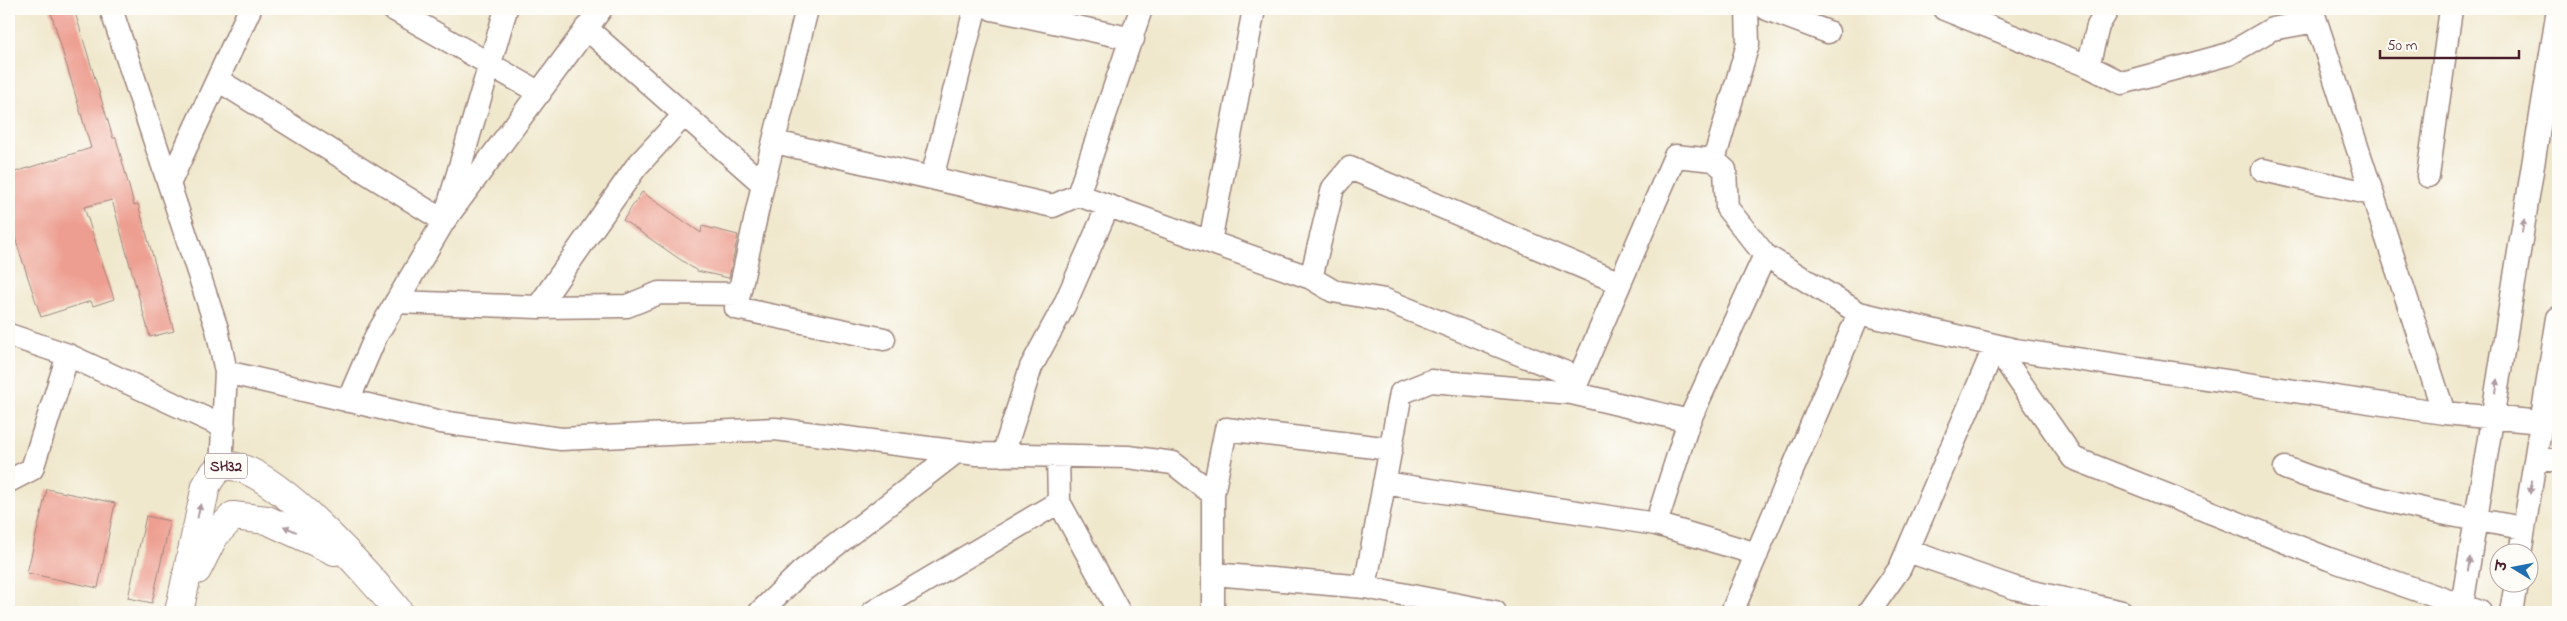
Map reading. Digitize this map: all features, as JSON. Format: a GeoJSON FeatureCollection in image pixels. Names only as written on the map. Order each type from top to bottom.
{"type":"FeatureCollection","features":[{"type":"Feature","properties":{"kind":"main road","name":"SH32"},"geometry":{"type":"LineString","coordinates":[[179,611],[202,498],[211,476],[221,468],[234,466],[245,469],[280,490],[313,519],[399,612]]}},
{"type":"Feature","properties":{"kind":"main road"},"geometry":{"type":"LineString","coordinates":[[179,611],[209,544],[218,530],[246,501],[244,486],[234,472],[221,468]]}},
{"type":"Feature","properties":{"kind":"main road"},"geometry":{"type":"LineString","coordinates":[[233,516],[267,520],[350,558]]}},
{"type":"Feature","properties":{"kind":"street"},"geometry":{"type":"LineString","coordinates":[[111,9],[217,329],[226,372],[221,468]]}},
{"type":"Feature","properties":{"kind":"street"},"geometry":{"type":"LineString","coordinates":[[169,184],[250,9]]}},
{"type":"Feature","properties":{"kind":"street"},"geometry":{"type":"LineString","coordinates":[[393,9],[540,94]]}},
{"type":"Feature","properties":{"kind":"street"},"geometry":{"type":"LineString","coordinates":[[444,221],[506,9]]}},
{"type":"Feature","properties":{"kind":"street"},"geometry":{"type":"LineString","coordinates":[[348,401],[376,336],[444,221],[540,94],[601,9]]}},
{"type":"Feature","properties":{"kind":"street"},"geometry":{"type":"LineString","coordinates":[[807,9],[763,184],[736,308],[884,339]]}},
{"type":"Feature","properties":{"kind":"street"},"geometry":{"type":"LineString","coordinates":[[932,178],[975,9]]}},
{"type":"Feature","properties":{"kind":"street"},"geometry":{"type":"LineString","coordinates":[[992,9],[1133,39]]}},
{"type":"Feature","properties":{"kind":"street"},"geometry":{"type":"LineString","coordinates":[[1078,195],[1133,39],[1141,9]]}},
{"type":"Feature","properties":{"kind":"street"},"geometry":{"type":"LineString","coordinates":[[1210,242],[1254,9]]}},
{"type":"Feature","properties":{"kind":"street"},"geometry":{"type":"LineString","coordinates":[[1714,160],[1748,44],[1747,9]]}},
{"type":"Feature","properties":{"kind":"street"},"geometry":{"type":"LineString","coordinates":[[1767,9],[1828,32]]}},
{"type":"Feature","properties":{"kind":"street"},"geometry":{"type":"LineString","coordinates":[[1944,9],[2088,66],[2122,82],[2230,54],[2272,29],[2314,15],[2444,413]]}},
{"type":"Feature","properties":{"kind":"street"},"geometry":{"type":"LineString","coordinates":[[2088,66],[2098,26],[2108,9]]}},
{"type":"Feature","properties":{"kind":"street"},"geometry":{"type":"LineString","coordinates":[[2428,176],[2452,9]]}},
{"type":"Feature","properties":{"kind":"street"},"geometry":{"type":"LineString","coordinates":[[1995,346],[2073,458],[2329,559],[2467,610],[2476,520],[2558,10]]}},
{"type":"Feature","properties":{"kind":"street"},"geometry":{"type":"LineString","coordinates":[[586,28],[763,184]]}},
{"type":"Feature","properties":{"kind":"street"},"geometry":{"type":"LineString","coordinates":[[218,80],[444,221]]}},
{"type":"Feature","properties":{"kind":"street"},"geometry":{"type":"LineString","coordinates":[[538,307],[636,167],[684,115]]}},
{"type":"Feature","properties":{"kind":"street"},"geometry":{"type":"LineString","coordinates":[[775,142],[1053,206],[1078,195],[1311,278],[1333,291],[1385,300],[1575,386],[1689,421]]}},
{"type":"Feature","properties":{"kind":"street"},"geometry":{"type":"LineString","coordinates":[[1575,386],[1675,156],[1714,160],[1725,170],[1727,208],[1765,255],[1860,313],[1995,346],[2444,413],[2542,422]]}},
{"type":"Feature","properties":{"kind":"street"},"geometry":{"type":"LineString","coordinates":[[1311,278],[1333,188],[1350,168],[1620,283]]}},
{"type":"Feature","properties":{"kind":"street"},"geometry":{"type":"LineString","coordinates":[[2263,170],[2372,194]]}},
{"type":"Feature","properties":{"kind":"street"},"geometry":{"type":"LineString","coordinates":[[1003,455],[1031,367],[1064,306],[1108,206]]}},
{"type":"Feature","properties":{"kind":"street"},"geometry":{"type":"LineString","coordinates":[[1656,524],[1689,421],[1765,255]]}},
{"type":"Feature","properties":{"kind":"street"},"geometry":{"type":"LineString","coordinates":[[396,302],[538,307],[627,306],[659,293],[739,294]]}},
{"type":"Feature","properties":{"kind":"street"},"geometry":{"type":"LineString","coordinates":[[1732,612],[1860,313]]}},
{"type":"Feature","properties":{"kind":"street"},"geometry":{"type":"LineString","coordinates":[[2522,544],[2558,318]]}},
{"type":"Feature","properties":{"kind":"street"},"geometry":{"type":"LineString","coordinates":[[9,335],[68,355],[224,427]]}},
{"type":"Feature","properties":{"kind":"street"},"geometry":{"type":"LineString","coordinates":[[1869,612],[1900,568],[1995,346]]}},
{"type":"Feature","properties":{"kind":"street"},"geometry":{"type":"LineString","coordinates":[[9,481],[32,469],[68,355]]}},
{"type":"Feature","properties":{"kind":"street"},"geometry":{"type":"LineString","coordinates":[[226,372],[441,422],[561,439],[775,429],[956,452],[1128,458],[1173,462],[1213,494]]}},
{"type":"Feature","properties":{"kind":"street"},"geometry":{"type":"LineString","coordinates":[[1365,587],[1401,394],[1431,381],[1575,386]]}},
{"type":"Feature","properties":{"kind":"street"},"geometry":{"type":"LineString","coordinates":[[1212,612],[1213,494],[1226,429],[1391,449]]}},
{"type":"Feature","properties":{"kind":"street"},"geometry":{"type":"LineString","coordinates":[[760,612],[801,572],[956,452]]}},
{"type":"Feature","properties":{"kind":"street"},"geometry":{"type":"LineString","coordinates":[[1058,456],[1059,502],[1119,612]]}},
{"type":"Feature","properties":{"kind":"street"},"geometry":{"type":"LineString","coordinates":[[2536,458],[2558,461]]}},
{"type":"Feature","properties":{"kind":"street"},"geometry":{"type":"LineString","coordinates":[[2285,468],[2321,482],[2447,515],[2524,528]]}},
{"type":"Feature","properties":{"kind":"street"},"geometry":{"type":"LineString","coordinates":[[1384,483],[1656,524],[1757,554]]}},
{"type":"Feature","properties":{"kind":"street"},"geometry":{"type":"LineString","coordinates":[[873,612],[1059,502]]}},
{"type":"Feature","properties":{"kind":"street"},"geometry":{"type":"LineString","coordinates":[[1908,550],[2015,588],[2122,612]]}},
{"type":"Feature","properties":{"kind":"street"},"geometry":{"type":"LineString","coordinates":[[1213,574],[1365,587],[1496,612]]}},
{"type":"Feature","properties":{"kind":"street"},"geometry":{"type":"LineString","coordinates":[[2511,612],[2514,594]]}},
{"type":"Feature","properties":{"kind":"building"},"geometry":{"type":"Polygon","coordinates":[[[50,9],[74,9],[113,138],[116,138],[134,205],[138,204],[174,331],[150,337],[112,200],[84,207],[114,299],[93,306],[91,301],[41,317],[12,229],[14,228],[9,211],[9,174],[91,148],[50,9]]]}},
{"type":"Feature","properties":{"kind":"building"},"geometry":{"type":"Polygon","coordinates":[[[642,192],[701,233],[702,226],[738,235],[729,278],[697,271],[623,220],[642,192]]]}},
{"type":"Feature","properties":{"kind":"building"},"geometry":{"type":"Polygon","coordinates":[[[47,489],[115,503],[98,588],[27,573],[47,489]]]}},
{"type":"Feature","properties":{"kind":"building"},"geometry":{"type":"Polygon","coordinates":[[[146,516],[170,521],[152,603],[128,598],[146,516]]]}}]}
